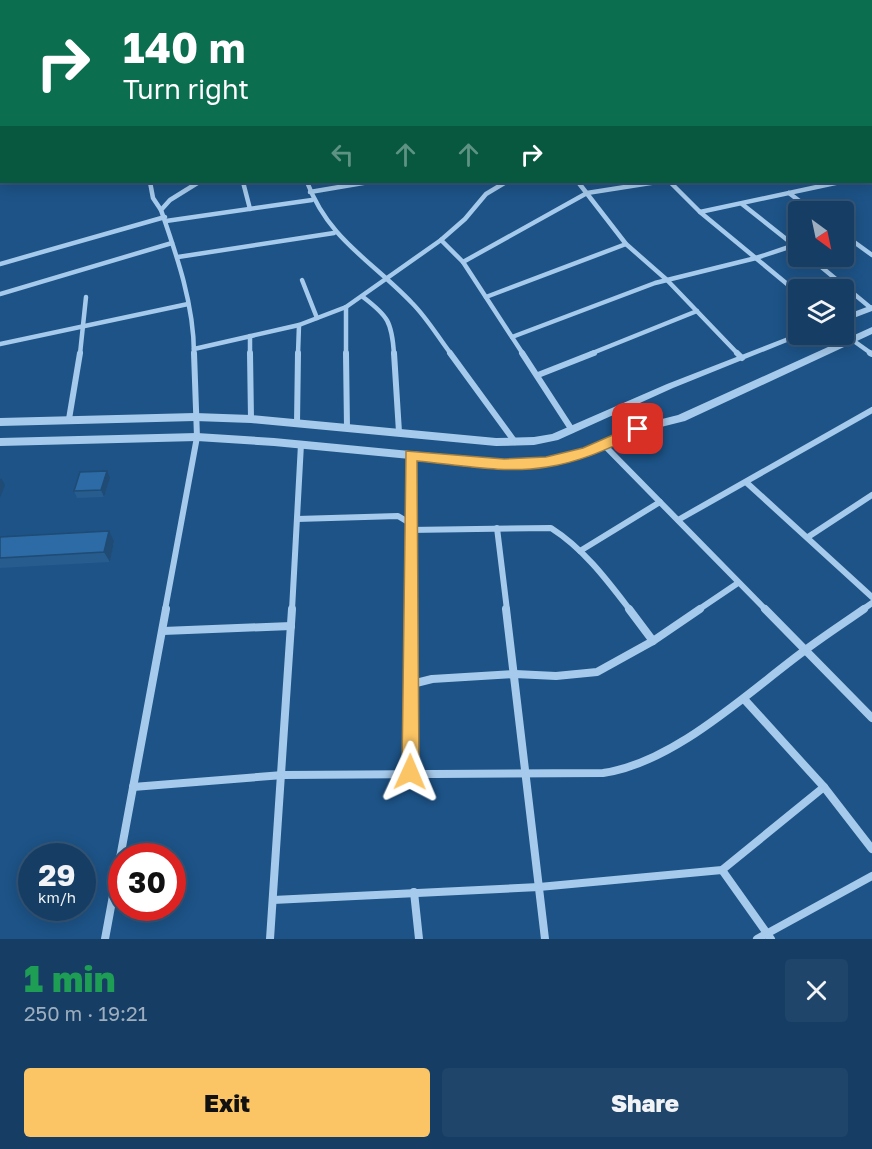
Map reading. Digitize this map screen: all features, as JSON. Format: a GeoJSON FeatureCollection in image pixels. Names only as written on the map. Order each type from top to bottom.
{"type":"FeatureCollection","features":[{"type":"Feature","properties":{"kind":"street"},"geometry":{"type":"LineString","coordinates":[[105,939],[197,437],[194,349],[188,304],[178,257],[166,219],[153,198],[150,183]]}},
{"type":"Feature","properties":{"kind":"street"},"geometry":{"type":"LineString","coordinates":[[161,210],[170,200],[197,183]]}},
{"type":"Feature","properties":{"kind":"street"},"geometry":{"type":"LineString","coordinates":[[243,183],[249,209]]}},
{"type":"Feature","properties":{"kind":"street"},"geometry":{"type":"LineString","coordinates":[[307,183],[312,200],[334,233],[386,281],[407,297],[422,314],[514,442]]}},
{"type":"Feature","properties":{"kind":"street"},"geometry":{"type":"LineString","coordinates":[[310,192],[363,183]]}},
{"type":"Feature","properties":{"kind":"street"},"geometry":{"type":"LineString","coordinates":[[194,349],[299,325],[346,307],[386,281],[441,240],[465,219],[486,194],[504,183]]}},
{"type":"Feature","properties":{"kind":"street"},"geometry":{"type":"LineString","coordinates":[[579,183],[626,244],[667,280],[742,358]]}},
{"type":"Feature","properties":{"kind":"street"},"geometry":{"type":"LineString","coordinates":[[463,262],[587,193],[651,183]]}},
{"type":"Feature","properties":{"kind":"street"},"geometry":{"type":"LineString","coordinates":[[671,183],[700,212],[788,285]]}},
{"type":"Feature","properties":{"kind":"street"},"geometry":{"type":"LineString","coordinates":[[700,212],[835,183]]}},
{"type":"Feature","properties":{"kind":"street"},"geometry":{"type":"LineString","coordinates":[[789,193],[800,201]]}},
{"type":"Feature","properties":{"kind":"street"},"geometry":{"type":"LineString","coordinates":[[0,264],[166,219],[312,200]]}},
{"type":"Feature","properties":{"kind":"street"},"geometry":{"type":"LineString","coordinates":[[742,204],[788,239]]}},
{"type":"Feature","properties":{"kind":"street"},"geometry":{"type":"LineString","coordinates":[[178,257],[334,233]]}},
{"type":"Feature","properties":{"kind":"street"},"geometry":{"type":"LineString","coordinates":[[441,240],[463,262],[572,430]]}},
{"type":"Feature","properties":{"kind":"street"},"geometry":{"type":"LineString","coordinates":[[854,242],[872,255]]}},
{"type":"Feature","properties":{"kind":"street"},"geometry":{"type":"LineString","coordinates":[[0,294],[172,243]]}},
{"type":"Feature","properties":{"kind":"street"},"geometry":{"type":"LineString","coordinates":[[486,297],[626,244]]}},
{"type":"Feature","properties":{"kind":"street"},"geometry":{"type":"LineString","coordinates":[[512,337],[641,287],[788,249]]}},
{"type":"Feature","properties":{"kind":"street"},"geometry":{"type":"LineString","coordinates":[[822,267],[872,308]]}},
{"type":"Feature","properties":{"kind":"street"},"geometry":{"type":"LineString","coordinates":[[302,280],[317,318]]}},
{"type":"Feature","properties":{"kind":"street"},"geometry":{"type":"LineString","coordinates":[[69,420],[85,324],[86,297]]}},
{"type":"Feature","properties":{"kind":"street"},"geometry":{"type":"LineString","coordinates":[[363,297],[384,313],[392,328],[399,432]]}},
{"type":"Feature","properties":{"kind":"street"},"geometry":{"type":"LineString","coordinates":[[0,344],[85,324],[188,304]]}},
{"type":"Feature","properties":{"kind":"street"},"geometry":{"type":"LineString","coordinates":[[346,307],[347,428]]}},
{"type":"Feature","properties":{"kind":"street"},"geometry":{"type":"LineString","coordinates":[[854,315],[872,308]]}},
{"type":"Feature","properties":{"kind":"street"},"geometry":{"type":"LineString","coordinates":[[538,375],[696,311]]}},
{"type":"Feature","properties":{"kind":"street"},"geometry":{"type":"LineString","coordinates":[[297,423],[299,325]]}},
{"type":"Feature","properties":{"kind":"street"},"geometry":{"type":"LineString","coordinates":[[854,338],[872,330]]}},
{"type":"Feature","properties":{"kind":"street"},"geometry":{"type":"LineString","coordinates":[[250,336],[251,419]]}},
{"type":"Feature","properties":{"kind":"street"},"geometry":{"type":"LineString","coordinates":[[0,422],[195,417],[251,419],[514,442],[534,441],[572,430],[788,340]]}},
{"type":"Feature","properties":{"kind":"street"},"geometry":{"type":"LineString","coordinates":[[854,341],[872,354]]}},
{"type":"Feature","properties":{"kind":"street"},"geometry":{"type":"LineString","coordinates":[[0,442],[197,437],[525,464],[567,458],[604,445],[638,429],[693,413],[838,345]]}},
{"type":"Feature","properties":{"kind":"street"},"geometry":{"type":"LineString","coordinates":[[678,520],[871,412]]}},
{"type":"Feature","properties":{"kind":"street"},"geometry":{"type":"LineString","coordinates":[[270,939],[283,775],[302,444]]}},
{"type":"Feature","properties":{"kind":"street"},"geometry":{"type":"LineString","coordinates":[[604,445],[872,718]]}},
{"type":"Feature","properties":{"kind":"street"},"geometry":{"type":"LineString","coordinates":[[410,772],[411,455]]}},
{"type":"Feature","properties":{"kind":"street"},"geometry":{"type":"LineString","coordinates":[[747,483],[872,597]]}},
{"type":"Feature","properties":{"kind":"street"},"geometry":{"type":"LineString","coordinates":[[808,537],[872,495]]}},
{"type":"Feature","properties":{"kind":"street"},"geometry":{"type":"LineString","coordinates":[[580,551],[660,502]]}},
{"type":"Feature","properties":{"kind":"street"},"geometry":{"type":"LineString","coordinates":[[297,519],[398,516],[409,526],[551,528],[562,533],[580,551],[653,640]]}},
{"type":"Feature","properties":{"kind":"street"},"geometry":{"type":"LineString","coordinates":[[497,528],[545,939]]}},
{"type":"Feature","properties":{"kind":"street"},"geometry":{"type":"LineString","coordinates":[[412,684],[432,679],[515,674],[556,676],[597,672],[653,640],[738,583]]}},
{"type":"Feature","properties":{"kind":"street"},"geometry":{"type":"LineString","coordinates":[[133,787],[283,775],[410,772],[603,773],[639,766],[744,699],[804,651],[872,603]]}},
{"type":"Feature","properties":{"kind":"street"},"geometry":{"type":"LineString","coordinates":[[163,631],[291,626]]}},
{"type":"Feature","properties":{"kind":"street"},"geometry":{"type":"LineString","coordinates":[[744,699],[824,788],[872,849]]}},
{"type":"Feature","properties":{"kind":"street"},"geometry":{"type":"LineString","coordinates":[[273,900],[539,887],[722,870],[824,788]]}},
{"type":"Feature","properties":{"kind":"street"},"geometry":{"type":"LineString","coordinates":[[722,870],[770,936]]}},
{"type":"Feature","properties":{"kind":"street"},"geometry":{"type":"LineString","coordinates":[[757,939],[770,936],[872,876]]}},
{"type":"Feature","properties":{"kind":"street"},"geometry":{"type":"LineString","coordinates":[[414,892],[419,939]]}},
{"type":"Feature","properties":{"kind":"building"},"geometry":{"type":"Polygon","coordinates":[[[107,471],[101,490],[74,491],[80,472],[107,471]]]}},
{"type":"Feature","properties":{"kind":"building"},"geometry":{"type":"Polygon","coordinates":[[[109,531],[104,552],[0,558],[0,537],[109,531]]]}},
{"type":"Feature","properties":{"kind":"route"},"geometry":{"type":"LineString","coordinates":[[410,772],[411,455],[504,464],[546,462],[586,453],[638,429]]}}]}
